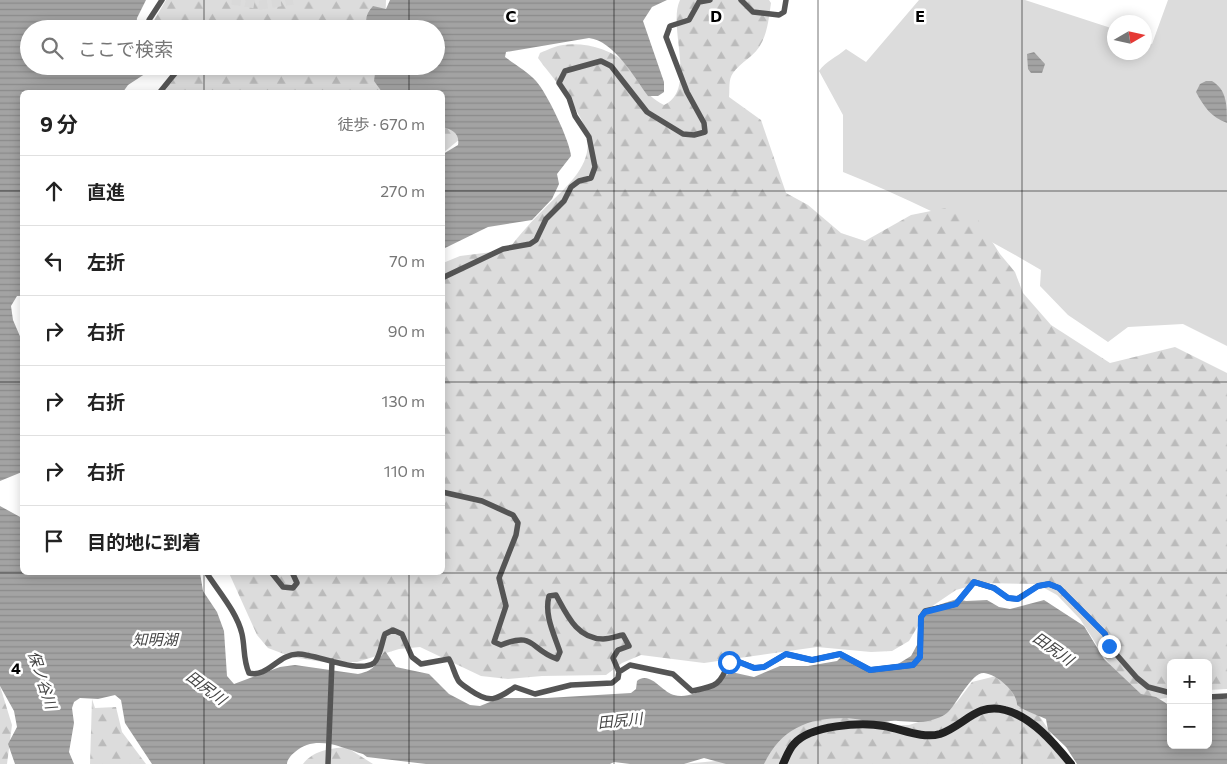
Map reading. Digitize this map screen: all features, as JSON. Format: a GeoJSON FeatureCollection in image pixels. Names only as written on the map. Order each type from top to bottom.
{"type":"FeatureCollection","features":[{"type":"Feature","properties":{"kind":"main road"},"geometry":{"type":"LineString","coordinates":[[783,764],[794,744],[804,735],[816,731],[869,724],[911,733],[939,734],[977,711],[990,708],[1016,714],[1055,744],[1072,764]]}},
{"type":"Feature","properties":{"kind":"street"},"geometry":{"type":"LineString","coordinates":[[149,20],[162,0]]}},
{"type":"Feature","properties":{"kind":"street"},"geometry":{"type":"LineString","coordinates":[[445,277],[503,249],[530,244],[536,240],[546,219],[564,201],[570,187],[579,181],[591,178],[595,167],[589,137],[575,116],[569,98],[559,83],[565,71],[600,61],[611,66],[647,112],[682,134],[694,135],[705,132],[704,123],[687,92],[666,37],[670,26],[690,20],[699,2],[710,0]]}},
{"type":"Feature","properties":{"kind":"street"},"geometry":{"type":"LineString","coordinates":[[741,0],[753,12],[779,16],[784,12],[786,0]]}},
{"type":"Feature","properties":{"kind":"street"},"geometry":{"type":"LineString","coordinates":[[162,90],[174,75]]}},
{"type":"Feature","properties":{"kind":"street"},"geometry":{"type":"LineString","coordinates":[[208,575],[238,621],[243,635],[244,663],[249,672],[256,675],[264,672],[285,656],[298,654],[365,666],[377,660],[385,634],[393,630],[402,634],[412,657],[421,664],[448,659],[454,667],[459,682],[483,699],[490,700],[502,696],[515,687],[536,694],[570,685],[612,682],[618,678],[619,672],[613,658],[618,650],[629,646],[623,635],[603,639],[584,634],[572,625],[556,595],[549,596],[547,604],[560,652],[557,659],[524,639],[517,638],[501,645],[494,642],[506,606],[499,578],[516,535],[518,523],[513,515],[482,501],[445,493]]}},
{"type":"Feature","properties":{"kind":"street"},"geometry":{"type":"LineString","coordinates":[[273,575],[283,587],[293,588],[297,583],[293,575]]}},
{"type":"Feature","properties":{"kind":"street"},"geometry":{"type":"LineString","coordinates":[[619,672],[630,665],[673,674],[692,691],[713,687],[722,680],[729,662],[734,660],[754,668],[764,667],[786,654],[812,660],[840,654],[870,670],[913,665],[920,657],[921,617],[925,612],[956,604],[974,582],[994,588],[1008,598],[1018,599],[1038,586],[1049,584],[1059,588],[1091,618],[1105,634],[1109,646],[1137,678],[1148,687],[1167,692]]}},
{"type":"Feature","properties":{"kind":"street"},"geometry":{"type":"LineString","coordinates":[[328,764],[332,661]]}},
{"type":"Feature","properties":{"kind":"street"},"geometry":{"type":"LineString","coordinates":[[1212,697],[1227,696]]}},
{"type":"Feature","properties":{"kind":"green space"},"geometry":{"type":"Polygon","coordinates":[[[166,0],[386,0],[385,20],[154,20],[166,0]]]}},
{"type":"Feature","properties":{"kind":"green space"},"geometry":{"type":"Polygon","coordinates":[[[680,0],[769,0],[771,3],[764,37],[756,52],[739,66],[731,76],[729,97],[761,120],[786,193],[808,205],[841,233],[865,241],[911,215],[946,208],[973,212],[1000,254],[1015,272],[1023,293],[1051,325],[1110,363],[1175,347],[1227,373],[1227,689],[1212,690],[1212,659],[1167,659],[1167,698],[1138,703],[1113,670],[1080,619],[1057,595],[1037,584],[981,583],[956,590],[928,609],[909,641],[892,651],[871,652],[817,647],[704,663],[641,655],[622,663],[606,675],[542,676],[508,679],[481,676],[420,647],[399,649],[357,662],[323,662],[292,657],[268,648],[257,635],[230,575],[445,575],[445,262],[460,256],[508,250],[531,222],[566,187],[581,167],[586,156],[588,144],[586,131],[580,117],[538,58],[540,53],[557,46],[571,44],[589,46],[606,51],[622,59],[633,71],[646,91],[664,105],[674,97],[679,86],[681,72],[677,12],[680,0]]]}},
{"type":"Feature","properties":{"kind":"green space"},"geometry":{"type":"Polygon","coordinates":[[[919,0],[1025,0],[1107,27],[1107,60],[1152,60],[1152,44],[1168,0],[1227,0],[1227,346],[1183,324],[1128,327],[1108,342],[1068,315],[1040,286],[1041,270],[944,217],[843,172],[843,115],[819,71],[825,64],[846,49],[866,62],[919,0]]]}},
{"type":"Feature","properties":{"kind":"green space"},"geometry":{"type":"Polygon","coordinates":[[[177,75],[402,75],[417,90],[166,90],[177,75]]]}},
{"type":"Feature","properties":{"kind":"green space"},"geometry":{"type":"Polygon","coordinates":[[[445,109],[466,134],[445,151],[445,109]]]}},
{"type":"Feature","properties":{"kind":"green space"},"geometry":{"type":"Polygon","coordinates":[[[1000,675],[1027,697],[1065,755],[1074,764],[682,764],[751,758],[795,725],[814,718],[871,716],[896,725],[909,725],[941,715],[957,702],[972,682],[1000,675]]]}},
{"type":"Feature","properties":{"kind":"green space"},"geometry":{"type":"Polygon","coordinates":[[[0,686],[12,725],[7,764],[0,764],[0,686]]]}},
{"type":"Feature","properties":{"kind":"green space"},"geometry":{"type":"Polygon","coordinates":[[[92,699],[95,708],[116,707],[122,732],[146,764],[90,764],[92,699]]]}},
{"type":"Feature","properties":{"kind":"green space"},"geometry":{"type":"Polygon","coordinates":[[[346,747],[373,764],[303,764],[317,753],[346,747]]]}},
{"type":"Feature","properties":{"kind":"water"},"geometry":{"type":"Polygon","coordinates":[[[0,0],[146,0],[137,20],[20,20],[20,75],[143,75],[128,85],[124,90],[20,90],[20,296],[17,296],[11,306],[13,320],[20,336],[20,473],[0,481],[0,0]]]}},
{"type":"Feature","properties":{"kind":"water"},"geometry":{"type":"Polygon","coordinates":[[[390,0],[667,0],[652,7],[643,21],[664,82],[664,92],[658,96],[648,96],[630,70],[615,53],[607,46],[589,38],[506,52],[505,57],[529,75],[541,87],[562,129],[571,156],[557,174],[559,184],[552,199],[532,220],[488,227],[445,248],[445,153],[458,145],[458,138],[455,133],[445,128],[445,90],[381,90],[374,81],[375,75],[445,75],[445,20],[366,20],[367,14],[373,6],[386,9],[390,0]]]}},
{"type":"Feature","properties":{"kind":"water"},"geometry":{"type":"Polygon","coordinates":[[[1034,52],[1045,64],[1042,73],[1031,73],[1028,69],[1027,54],[1034,52]]]}},
{"type":"Feature","properties":{"kind":"water"},"geometry":{"type":"Polygon","coordinates":[[[1212,81],[1223,93],[1226,104],[1227,123],[1208,111],[1196,92],[1200,84],[1212,81]]]}},
{"type":"Feature","properties":{"kind":"water","name":"知明湖"},"geometry":{"type":"Polygon","coordinates":[[[0,506],[20,517],[20,575],[200,575],[203,591],[217,612],[224,631],[227,676],[234,684],[280,667],[295,665],[358,674],[375,666],[385,651],[396,667],[429,674],[449,694],[470,705],[480,706],[500,698],[547,698],[631,693],[636,689],[637,681],[642,678],[652,680],[670,693],[681,696],[704,690],[731,672],[754,677],[780,666],[808,666],[837,661],[842,656],[869,668],[898,664],[911,656],[917,645],[919,616],[926,609],[957,599],[966,601],[987,600],[999,607],[1010,609],[1044,600],[1084,626],[1104,659],[1141,694],[1156,697],[1167,704],[1167,749],[1212,749],[1212,699],[1227,699],[1227,764],[1077,764],[1066,747],[1048,730],[1046,719],[1017,705],[1014,695],[1006,685],[995,677],[984,673],[975,677],[949,711],[939,718],[920,722],[879,722],[849,718],[819,720],[807,723],[787,734],[778,742],[764,764],[726,764],[704,758],[684,764],[630,764],[614,762],[610,764],[426,764],[367,757],[337,746],[320,743],[311,744],[295,752],[287,764],[152,764],[125,723],[121,700],[115,695],[98,699],[80,698],[74,702],[72,708],[74,723],[69,752],[74,764],[15,764],[8,744],[17,727],[14,711],[0,686],[0,506]]]}},
{"type":"Feature","properties":{"kind":"tunnel"},"geometry":{"type":"LineString","coordinates":[[232,0],[261,5],[293,0]]}},
{"type":"Feature","properties":{"kind":"route"},"geometry":{"type":"LineString","coordinates":[[729,662],[734,660],[743,662],[754,668],[764,667],[779,656],[786,654],[812,660],[840,654],[870,670],[886,670],[913,665],[920,657],[921,617],[925,612],[956,604],[968,592],[974,582],[994,588],[1008,598],[1018,599],[1038,586],[1049,584],[1059,588],[1105,634],[1109,646]]}},
{"type":"Feature","properties":{"kind":"water label","name":"田尻川"},"geometry":{"type":"Point","coordinates":[1053,649]}},
{"type":"Feature","properties":{"kind":"water label","name":"保ノ谷川"},"geometry":{"type":"Point","coordinates":[42,680]}},
{"type":"Feature","properties":{"kind":"water label","name":"田尻川"},"geometry":{"type":"Point","coordinates":[206,688]}},
{"type":"Feature","properties":{"kind":"water label","name":"田尻川"},"geometry":{"type":"Point","coordinates":[620,721]}}]}
